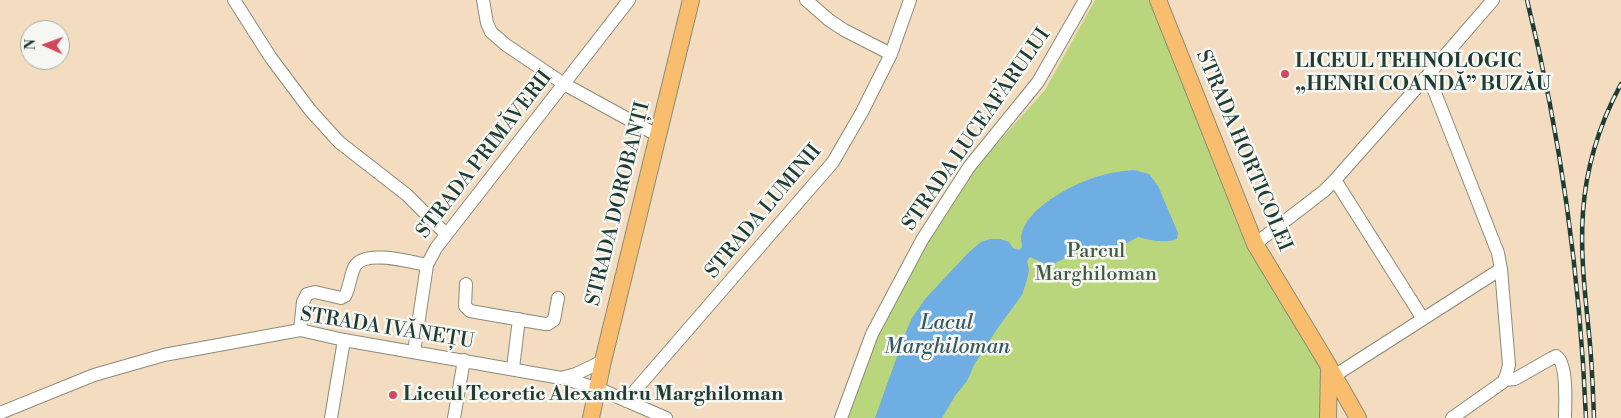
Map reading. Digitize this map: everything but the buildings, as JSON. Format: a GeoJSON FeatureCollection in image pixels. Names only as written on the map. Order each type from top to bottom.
{"type":"FeatureCollection","features":[{"type":"Feature","properties":{"kind":"main road","name":"STRADA DOROBANȚI"},"geometry":{"type":"LineString","coordinates":[[591,418],[602,362],[691,0]]}},
{"type":"Feature","properties":{"kind":"main road","name":"STRADA HORTICOLEI"},"geometry":{"type":"LineString","coordinates":[[1158,0],[1255,244],[1358,418]]}},
{"type":"Feature","properties":{"kind":"main road"},"geometry":{"type":"LineString","coordinates":[[1328,414],[1331,371]]}},
{"type":"Feature","properties":{"kind":"main road"},"geometry":{"type":"LineString","coordinates":[[1328,414],[1330,398],[1333,394],[1336,392],[1344,394]]}},
{"type":"Feature","properties":{"kind":"street"},"geometry":{"type":"LineString","coordinates":[[234,0],[271,58],[310,110],[338,142],[407,195],[446,234]]}},
{"type":"Feature","properties":{"kind":"street"},"geometry":{"type":"LineString","coordinates":[[482,0],[491,32],[506,45],[564,84],[657,135]]}},
{"type":"Feature","properties":{"kind":"street","name":"STRADA PRIMĂVERII"},"geometry":{"type":"LineString","coordinates":[[414,352],[427,265],[436,248],[629,0]]}},
{"type":"Feature","properties":{"kind":"street"},"geometry":{"type":"LineString","coordinates":[[806,0],[844,30],[891,54]]}},
{"type":"Feature","properties":{"kind":"street","name":"STRADA LUMINII"},"geometry":{"type":"LineString","coordinates":[[626,401],[833,162],[862,112],[891,54],[910,0]]}},
{"type":"Feature","properties":{"kind":"street","name":"STRADA LUCEAFĂRULUI"},"geometry":{"type":"LineString","coordinates":[[841,418],[872,334],[922,240],[969,167],[1038,82],[1085,0]]}},
{"type":"Feature","properties":{"kind":"street"},"geometry":{"type":"LineString","coordinates":[[1255,244],[1324,191],[1335,180],[1492,0]]}},
{"type":"Feature","properties":{"kind":"street"},"geometry":{"type":"LineString","coordinates":[[1428,75],[1498,253],[1509,365],[1504,380],[1452,418]]}},
{"type":"Feature","properties":{"kind":"street"},"geometry":{"type":"LineString","coordinates":[[1335,180],[1423,319]]}},
{"type":"Feature","properties":{"kind":"street"},"geometry":{"type":"LineString","coordinates":[[300,330],[303,302],[307,294],[315,292],[336,298],[345,296],[355,266],[360,261],[373,257],[427,265]]}},
{"type":"Feature","properties":{"kind":"street"},"geometry":{"type":"LineString","coordinates":[[1331,371],[1423,319],[1501,269]]}},
{"type":"Feature","properties":{"kind":"street"},"geometry":{"type":"LineString","coordinates":[[466,284],[464,301],[467,310],[470,312],[545,324],[552,322],[558,298]]}},
{"type":"Feature","properties":{"kind":"street"},"geometry":{"type":"LineString","coordinates":[[513,368],[519,319]]}},
{"type":"Feature","properties":{"kind":"street","name":"STRADA IVĂNEȚU"},"geometry":{"type":"LineString","coordinates":[[0,413],[94,374],[164,356],[300,330],[344,340],[513,368],[561,378],[597,388],[666,418]]}},
{"type":"Feature","properties":{"kind":"street"},"geometry":{"type":"LineString","coordinates":[[331,418],[344,340]]}},
{"type":"Feature","properties":{"kind":"street"},"geometry":{"type":"LineString","coordinates":[[1504,380],[1515,379],[1556,356],[1562,363],[1565,418]]}},
{"type":"Feature","properties":{"kind":"street"},"geometry":{"type":"LineString","coordinates":[[454,418],[464,360]]}},
{"type":"Feature","properties":{"kind":"street"},"geometry":{"type":"LineString","coordinates":[[561,378],[602,362]]}},
{"type":"Feature","properties":{"kind":"green space","name":"Parcul Marghiloman"},"geometry":{"type":"Polygon","coordinates":[[[1095,0],[1151,0],[1255,244],[1324,358],[1328,418],[848,418],[872,334],[972,172],[1045,90],[1095,0]]]}},
{"type":"Feature","properties":{"kind":"water","name":"Lacul Marghiloman"},"geometry":{"type":"Polygon","coordinates":[[[1134,170],[1149,174],[1158,186],[1178,233],[1177,239],[1163,241],[1138,237],[1117,248],[1091,249],[1078,252],[1053,264],[1043,263],[1030,257],[1027,261],[1029,270],[1022,295],[997,329],[974,365],[967,381],[955,396],[942,418],[875,418],[912,318],[925,299],[969,252],[981,242],[990,239],[1000,239],[1009,242],[1013,248],[1019,250],[1022,247],[1021,234],[1027,222],[1056,196],[1093,178],[1134,170]]]}},
{"type":"Feature","properties":{"kind":"railway"},"geometry":{"type":"LineString","coordinates":[[1527,0],[1550,103],[1567,208],[1579,312],[1586,418]]}},
{"type":"Feature","properties":{"kind":"railway"},"geometry":{"type":"LineString","coordinates":[[1594,418],[1583,258],[1583,212],[1587,178],[1595,146],[1613,99],[1621,84]]}},
{"type":"Feature","properties":{"kind":"place","name":"LICEUL TEHNOLOGIC „HENRI COANDĂ” BUZĂU"},"geometry":{"type":"Point","coordinates":[1285,74]}},
{"type":"Feature","properties":{"kind":"place","name":"Liceul Teoretic Alexandru Marghiloman"},"geometry":{"type":"Point","coordinates":[393,395]}}]}
